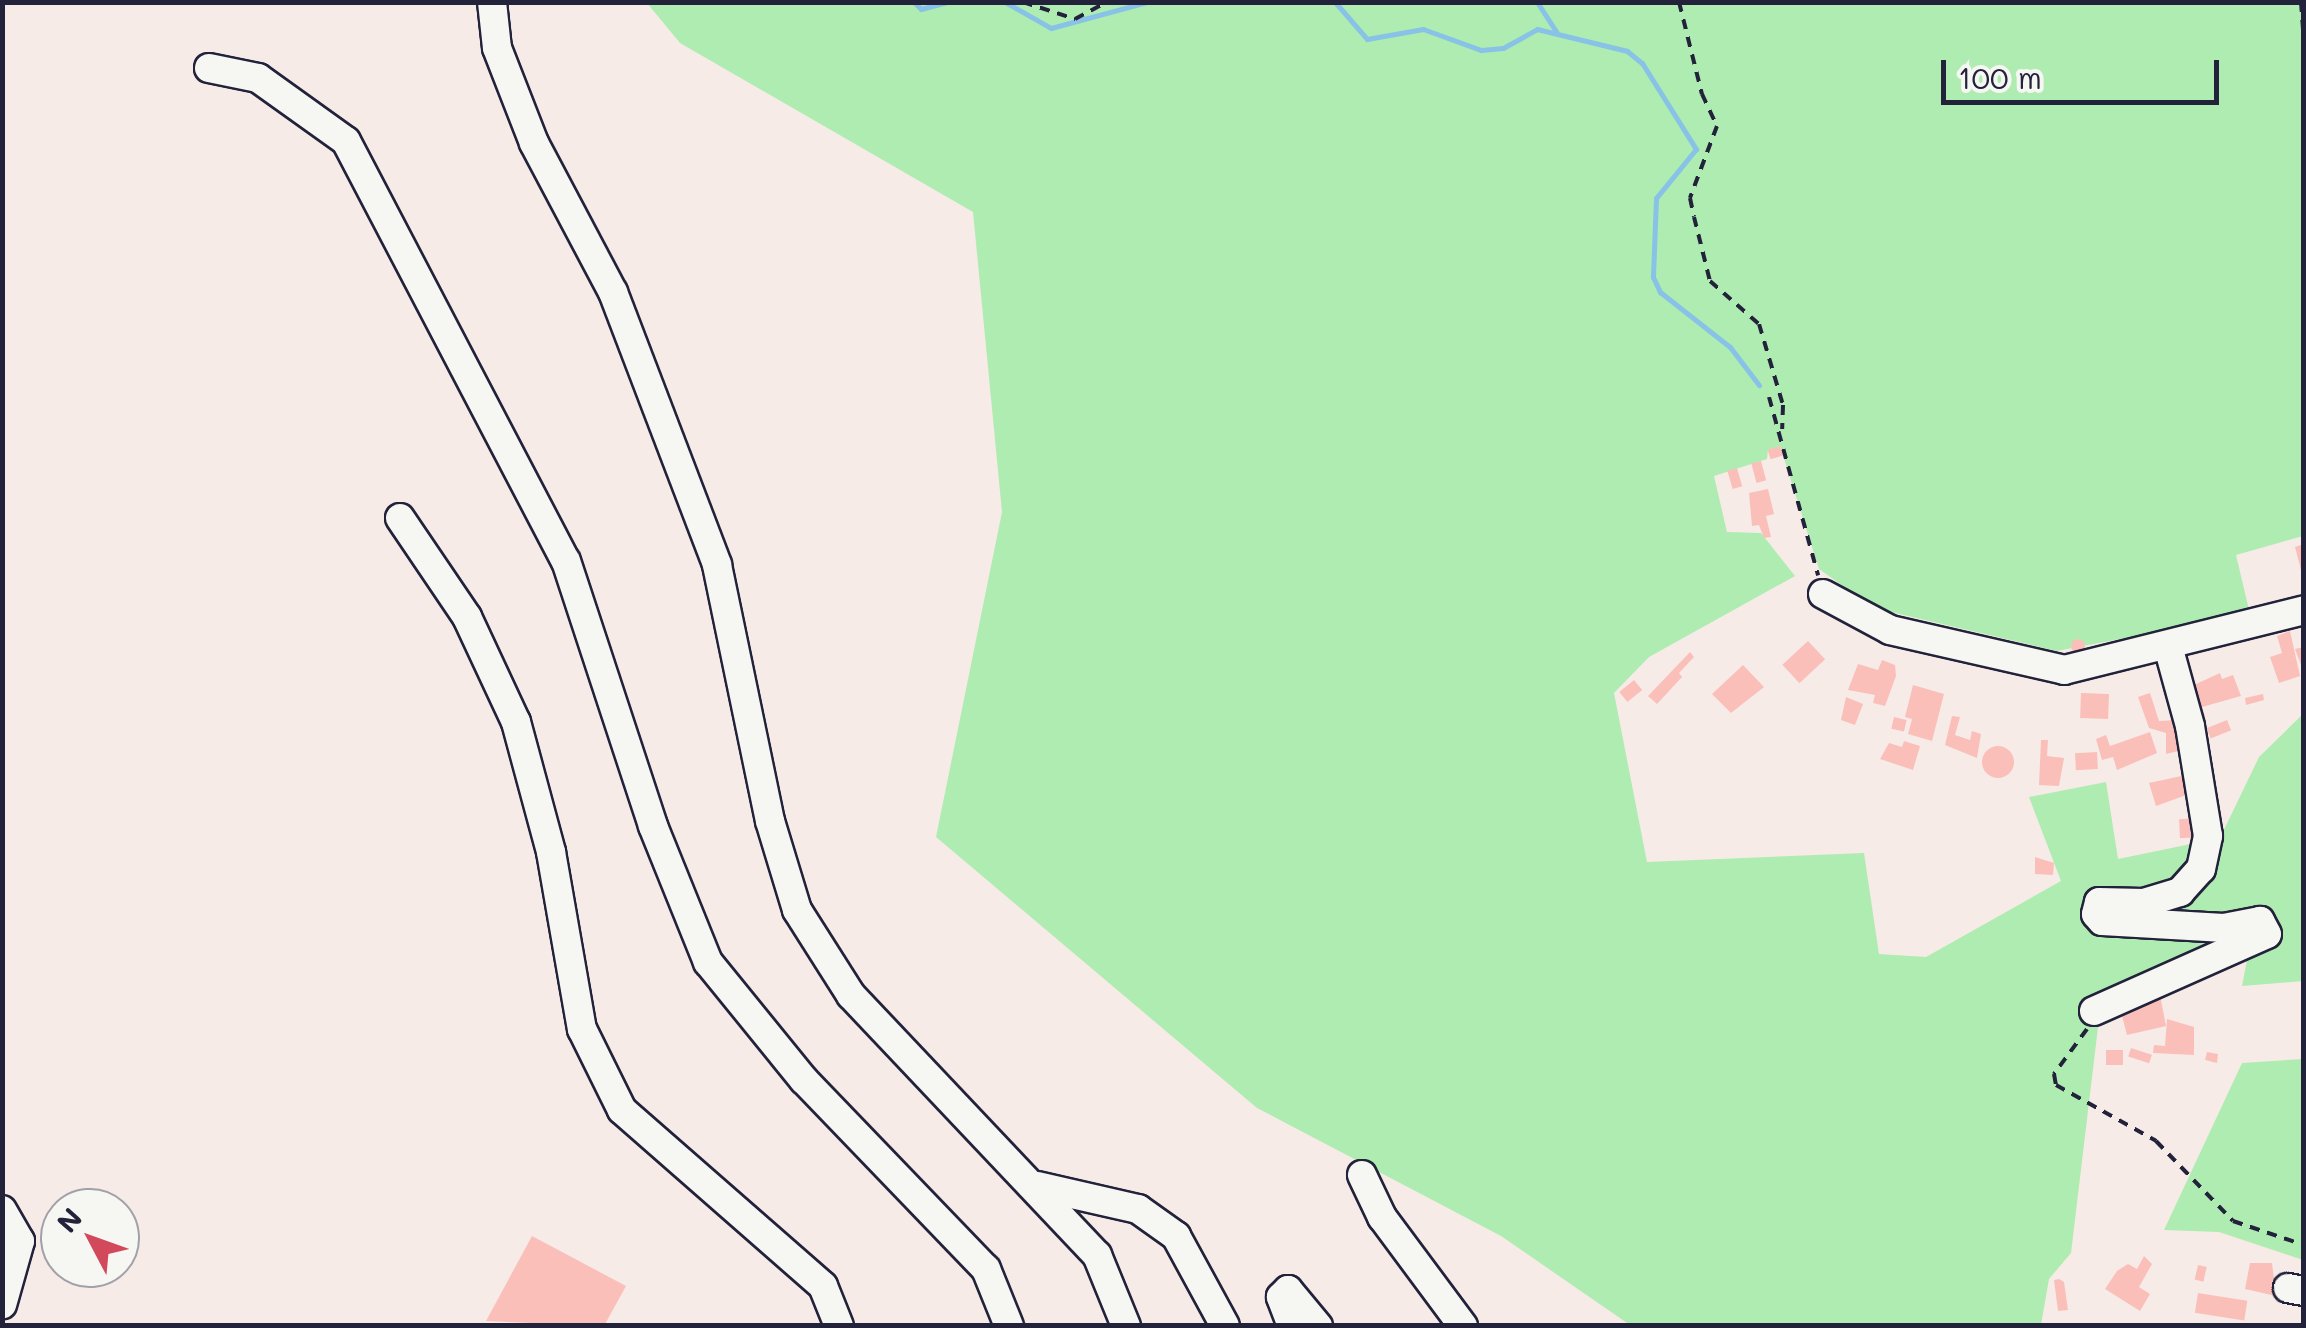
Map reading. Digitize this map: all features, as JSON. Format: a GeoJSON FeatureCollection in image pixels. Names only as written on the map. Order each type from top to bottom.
{"type":"FeatureCollection","features":[{"type":"Feature","properties":{"kind":"street"},"geometry":{"type":"LineString","coordinates":[[492,2],[497,48],[534,143],[613,292],[717,565],[770,821],[797,910],[851,996],[1037,1186],[1097,1255],[1126,1326]]}},
{"type":"Feature","properties":{"kind":"street"},"geometry":{"type":"LineString","coordinates":[[209,68],[258,78],[346,140],[566,561],[653,826],[708,962],[804,1080],[986,1269],[1009,1326]]}},
{"type":"Feature","properties":{"kind":"street"},"geometry":{"type":"LineString","coordinates":[[400,518],[475,631],[516,722],[550,852],[582,1029],[622,1110],[823,1286],[839,1326]]}},
{"type":"Feature","properties":{"kind":"street"},"geometry":{"type":"LineString","coordinates":[[1823,594],[1890,630],[2034,667],[2083,669],[2304,610]]}},
{"type":"Feature","properties":{"kind":"street"},"geometry":{"type":"LineString","coordinates":[[2094,1011],[2267,934],[2260,921],[2224,928],[2102,921],[2096,914],[2099,902],[2144,902],[2180,892],[2202,869],[2208,836],[2190,726],[2168,646]]}},
{"type":"Feature","properties":{"kind":"street"},"geometry":{"type":"LineString","coordinates":[[1362,1175],[1382,1218],[1463,1326]]}},
{"type":"Feature","properties":{"kind":"street"},"geometry":{"type":"LineString","coordinates":[[1037,1186],[1138,1209],[1176,1236],[1225,1326]]}},
{"type":"Feature","properties":{"kind":"street"},"geometry":{"type":"LineString","coordinates":[[2,1210],[20,1241],[2,1305]]}},
{"type":"Feature","properties":{"kind":"street"},"geometry":{"type":"LineString","coordinates":[[1292,1326],[1281,1297],[1288,1290],[1318,1326]]}},
{"type":"Feature","properties":{"kind":"path"},"geometry":{"type":"LineString","coordinates":[[1023,2],[1075,19],[1107,2]]}},
{"type":"Feature","properties":{"kind":"path"},"geometry":{"type":"LineString","coordinates":[[1679,2],[1702,94],[1717,126],[1717,141],[1690,198],[1698,233],[1710,281],[1759,324],[1783,406],[1782,429]]}},
{"type":"Feature","properties":{"kind":"path"},"geometry":{"type":"LineString","coordinates":[[2301,2],[2304,44]]}},
{"type":"Feature","properties":{"kind":"path"},"geometry":{"type":"LineString","coordinates":[[1770,397],[1782,429],[1823,594]]}},
{"type":"Feature","properties":{"kind":"path"},"geometry":{"type":"LineString","coordinates":[[2094,1011],[2083,1040],[2054,1074],[2056,1085],[2122,1117],[2233,1221],[2304,1244]]}},
{"type":"Feature","properties":{"kind":"green space"},"geometry":{"type":"Polygon","coordinates":[[[647,3],[2303,3],[2303,536],[2236,555],[2250,614],[2057,651],[1874,608],[1819,569],[1780,446],[1768,450],[1767,459],[1714,476],[1727,532],[1761,533],[1795,576],[1649,657],[1614,693],[1647,862],[1864,853],[1879,954],[1926,957],[2061,881],[2029,797],[2106,782],[2118,859],[2220,838],[2259,757],[2303,714],[2303,981],[2242,986],[2251,939],[2099,1019],[2071,1253],[2049,1279],[2041,1325],[1630,1325],[1501,1236],[1257,1108],[936,837],[1002,512],[973,212],[680,43],[647,3]]]}},
{"type":"Feature","properties":{"kind":"green space"},"geometry":{"type":"Polygon","coordinates":[[[2303,1059],[2303,1260],[2219,1232],[2164,1230],[2242,1063],[2303,1059]]]}},
{"type":"Feature","properties":{"kind":"building"},"geometry":{"type":"Polygon","coordinates":[[[1780,446],[1783,456],[1770,459],[1768,450],[1780,446]]]}},
{"type":"Feature","properties":{"kind":"building"},"geometry":{"type":"Polygon","coordinates":[[[1761,461],[1766,480],[1757,483],[1751,464],[1761,461]]]}},
{"type":"Feature","properties":{"kind":"building"},"geometry":{"type":"Polygon","coordinates":[[[1737,468],[1742,486],[1733,489],[1727,471],[1737,468]]]}},
{"type":"Feature","properties":{"kind":"building"},"geometry":{"type":"Polygon","coordinates":[[[1768,489],[1774,514],[1766,516],[1771,537],[1764,538],[1759,525],[1752,526],[1749,493],[1768,489]]]}},
{"type":"Feature","properties":{"kind":"building"},"geometry":{"type":"Polygon","coordinates":[[[2304,544],[2304,574],[2302,574],[2295,547],[2304,544]]]}},
{"type":"Feature","properties":{"kind":"building"},"geometry":{"type":"Polygon","coordinates":[[[2290,631],[2300,676],[2279,683],[2270,657],[2282,653],[2277,636],[2290,631]]]}},
{"type":"Feature","properties":{"kind":"building"},"geometry":{"type":"Polygon","coordinates":[[[2078,639],[2085,646],[2078,653],[2071,646],[2078,639]]]}},
{"type":"Feature","properties":{"kind":"building"},"geometry":{"type":"Polygon","coordinates":[[[1808,641],[1825,659],[1799,683],[1782,665],[1808,641]]]}},
{"type":"Feature","properties":{"kind":"building"},"geometry":{"type":"Polygon","coordinates":[[[2304,647],[2304,669],[2303,670],[2295,649],[2304,647]]]}},
{"type":"Feature","properties":{"kind":"building"},"geometry":{"type":"Polygon","coordinates":[[[1690,652],[1694,657],[1679,673],[1682,677],[1657,704],[1648,696],[1690,652]]]}},
{"type":"Feature","properties":{"kind":"building"},"geometry":{"type":"Polygon","coordinates":[[[1882,660],[1895,665],[1896,676],[1885,706],[1873,703],[1875,695],[1848,690],[1858,664],[1878,670],[1882,660]]]}},
{"type":"Feature","properties":{"kind":"building"},"geometry":{"type":"Polygon","coordinates":[[[1743,665],[1764,687],[1731,713],[1712,694],[1743,665]]]}},
{"type":"Feature","properties":{"kind":"building"},"geometry":{"type":"Polygon","coordinates":[[[2220,673],[2222,679],[2233,675],[2241,696],[2202,707],[2205,716],[2194,722],[2185,689],[2220,673]]]}},
{"type":"Feature","properties":{"kind":"building"},"geometry":{"type":"Polygon","coordinates":[[[1634,680],[1642,690],[1627,702],[1619,692],[1634,680]]]}},
{"type":"Feature","properties":{"kind":"building"},"geometry":{"type":"Polygon","coordinates":[[[1913,685],[1944,694],[1932,741],[1908,734],[1912,719],[1905,717],[1913,685]]]}},
{"type":"Feature","properties":{"kind":"building"},"geometry":{"type":"Polygon","coordinates":[[[2081,693],[2109,694],[2108,719],[2080,718],[2081,693]]]}},
{"type":"Feature","properties":{"kind":"building"},"geometry":{"type":"Polygon","coordinates":[[[2150,693],[2159,721],[2179,720],[2178,742],[2190,740],[2191,748],[2166,754],[2166,733],[2149,728],[2138,697],[2150,693]]]}},
{"type":"Feature","properties":{"kind":"building"},"geometry":{"type":"Polygon","coordinates":[[[2263,694],[2264,700],[2246,705],[2245,698],[2263,694]]]}},
{"type":"Feature","properties":{"kind":"building"},"geometry":{"type":"Polygon","coordinates":[[[1846,697],[1863,704],[1855,725],[1841,720],[1846,697]]]}},
{"type":"Feature","properties":{"kind":"building"},"geometry":{"type":"Polygon","coordinates":[[[1952,716],[1960,717],[1955,735],[1970,740],[1972,731],[1981,734],[1977,758],[1945,745],[1952,716]]]}},
{"type":"Feature","properties":{"kind":"building"},"geometry":{"type":"Polygon","coordinates":[[[1894,717],[1907,720],[1904,732],[1891,729],[1894,717]]]}},
{"type":"Feature","properties":{"kind":"building"},"geometry":{"type":"Polygon","coordinates":[[[2227,720],[2231,730],[2211,738],[2207,728],[2227,720]]]}},
{"type":"Feature","properties":{"kind":"building"},"geometry":{"type":"Polygon","coordinates":[[[2150,732],[2157,753],[2117,770],[2113,757],[2102,760],[2096,739],[2106,735],[2110,746],[2150,732]]]}},
{"type":"Feature","properties":{"kind":"building"},"geometry":{"type":"Polygon","coordinates":[[[2041,740],[2048,740],[2047,756],[2064,758],[2059,786],[2039,785],[2041,740]]]}},
{"type":"Feature","properties":{"kind":"building"},"geometry":{"type":"Polygon","coordinates":[[[1904,741],[1920,746],[1913,770],[1880,759],[1889,743],[1902,747],[1904,741]]]}},
{"type":"Feature","properties":{"kind":"building"},"geometry":{"type":"Polygon","coordinates":[[[1998,746],[2009,751],[2014,762],[2009,773],[1998,778],[1987,773],[1982,762],[1987,751],[1998,746]]]}},
{"type":"Feature","properties":{"kind":"building"},"geometry":{"type":"Polygon","coordinates":[[[2097,752],[2098,769],[2076,770],[2075,753],[2097,752]]]}},
{"type":"Feature","properties":{"kind":"building"},"geometry":{"type":"Polygon","coordinates":[[[2186,775],[2192,793],[2156,806],[2149,783],[2186,775]]]}},
{"type":"Feature","properties":{"kind":"building"},"geometry":{"type":"Polygon","coordinates":[[[2202,818],[2203,837],[2180,838],[2179,819],[2202,818]]]}},
{"type":"Feature","properties":{"kind":"building"},"geometry":{"type":"Polygon","coordinates":[[[2035,857],[2054,863],[2053,875],[2035,874],[2035,857]]]}},
{"type":"Feature","properties":{"kind":"building"},"geometry":{"type":"Polygon","coordinates":[[[2160,995],[2166,1026],[2127,1035],[2121,1012],[2160,995]]]}},
{"type":"Feature","properties":{"kind":"building"},"geometry":{"type":"Polygon","coordinates":[[[2167,1019],[2194,1027],[2194,1055],[2153,1053],[2154,1045],[2165,1046],[2167,1019]]]}},
{"type":"Feature","properties":{"kind":"building"},"geometry":{"type":"Polygon","coordinates":[[[2131,1048],[2152,1055],[2149,1063],[2128,1057],[2131,1048]]]}},
{"type":"Feature","properties":{"kind":"building"},"geometry":{"type":"Polygon","coordinates":[[[2106,1050],[2123,1050],[2123,1065],[2106,1065],[2106,1050]]]}},
{"type":"Feature","properties":{"kind":"building"},"geometry":{"type":"Polygon","coordinates":[[[2207,1052],[2218,1054],[2217,1063],[2205,1060],[2207,1052]]]}},
{"type":"Feature","properties":{"kind":"building"},"geometry":{"type":"Polygon","coordinates":[[[532,1236],[626,1286],[604,1326],[486,1321],[532,1236]]]}},
{"type":"Feature","properties":{"kind":"building"},"geometry":{"type":"Polygon","coordinates":[[[2144,1256],[2152,1264],[2139,1287],[2150,1294],[2140,1311],[2105,1289],[2117,1271],[2128,1264],[2137,1269],[2144,1256]]]}},
{"type":"Feature","properties":{"kind":"building"},"geometry":{"type":"Polygon","coordinates":[[[2250,1263],[2272,1263],[2276,1296],[2245,1289],[2250,1263]]]}},
{"type":"Feature","properties":{"kind":"building"},"geometry":{"type":"Polygon","coordinates":[[[2198,1265],[2207,1267],[2203,1282],[2195,1280],[2198,1265]]]}},
{"type":"Feature","properties":{"kind":"building"},"geometry":{"type":"Polygon","coordinates":[[[2054,1280],[2064,1282],[2068,1310],[2058,1311],[2054,1280]]]}},
{"type":"Feature","properties":{"kind":"building"},"geometry":{"type":"Polygon","coordinates":[[[2198,1293],[2247,1301],[2244,1321],[2195,1313],[2198,1293]]]}},
{"type":"Feature","properties":{"kind":"waterway"},"geometry":{"type":"LineString","coordinates":[[914,2],[921,9],[947,2]]}},
{"type":"Feature","properties":{"kind":"waterway"},"geometry":{"type":"LineString","coordinates":[[1005,2],[1051,28],[1147,2]]}},
{"type":"Feature","properties":{"kind":"waterway"},"geometry":{"type":"LineString","coordinates":[[1335,2],[1367,39],[1423,29],[1481,50],[1503,48],[1537,29],[1627,51],[1642,63],[1696,149],[1656,198],[1653,277],[1660,292],[1730,347],[1759,385]]}},
{"type":"Feature","properties":{"kind":"waterway"},"geometry":{"type":"LineString","coordinates":[[1537,2],[1557,33]]}}]}
